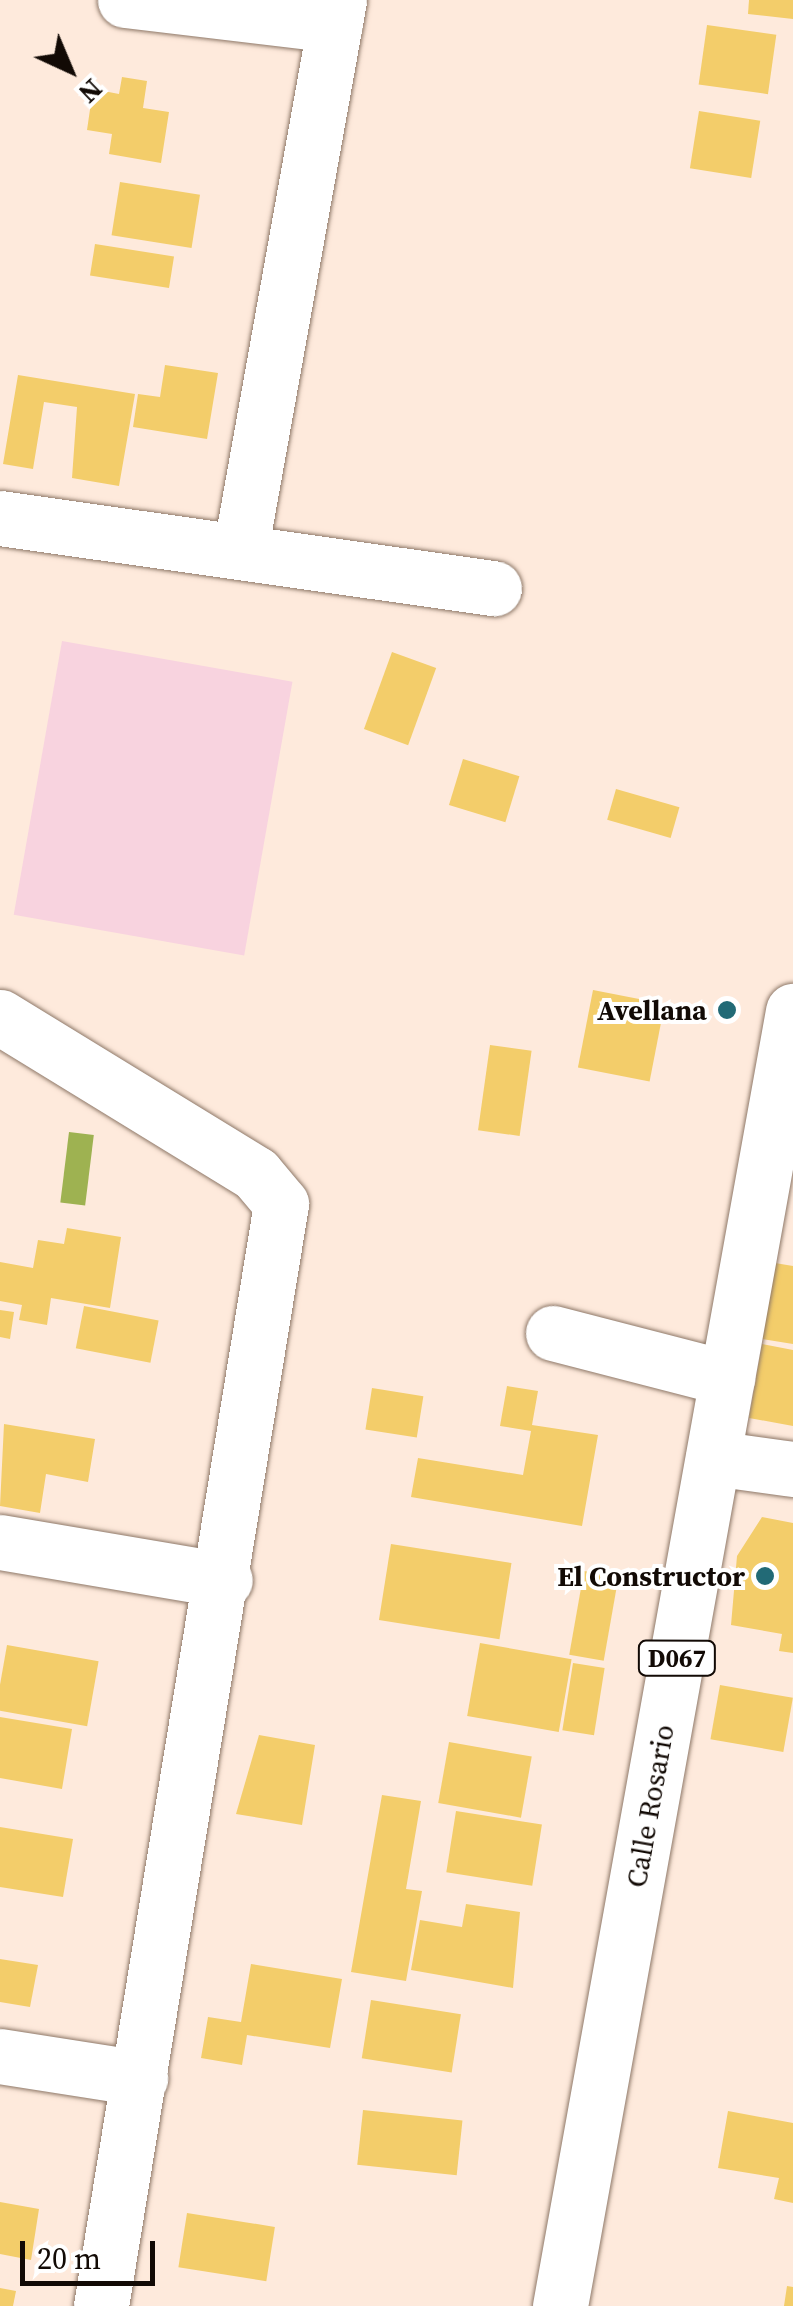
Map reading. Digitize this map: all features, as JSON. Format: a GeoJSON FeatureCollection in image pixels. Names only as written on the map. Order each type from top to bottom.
{"type":"FeatureCollection","features":[{"type":"Feature","properties":{"kind":"street"},"geometry":{"type":"LineString","coordinates":[[124,0],[337,12],[240,552]]}},
{"type":"Feature","properties":{"kind":"street"},"geometry":{"type":"LineString","coordinates":[[0,518],[494,588]]}},
{"type":"Feature","properties":{"kind":"street","name":"Calle Rosario"},"geometry":{"type":"LineString","coordinates":[[560,2306],[793,1010]]}},
{"type":"Feature","properties":{"kind":"street"},"geometry":{"type":"LineString","coordinates":[[0,1017],[256,1174],[281,1204],[226,1580],[100,2306]]}},
{"type":"Feature","properties":{"kind":"street"},"geometry":{"type":"LineString","coordinates":[[553,1333],[727,1378]]}},
{"type":"Feature","properties":{"kind":"street"},"geometry":{"type":"LineString","coordinates":[[713,1458],[793,1469]]}},
{"type":"Feature","properties":{"kind":"street"},"geometry":{"type":"LineString","coordinates":[[0,1542],[226,1580]]}},
{"type":"Feature","properties":{"kind":"street"},"geometry":{"type":"LineString","coordinates":[[0,2056],[140,2078]]}},
{"type":"Feature","properties":{"kind":"shaded area"},"geometry":{"type":"Polygon","coordinates":[[[62,641],[292,682],[244,955],[14,915],[62,641]]]}},
{"type":"Feature","properties":{"kind":"shaded area"},"geometry":{"type":"Polygon","coordinates":[[[69,1132],[94,1135],[85,1206],[60,1202],[69,1132]]]}},
{"type":"Feature","properties":{"kind":"building"},"geometry":{"type":"Polygon","coordinates":[[[749,0],[793,0],[793,19],[748,14],[749,0]]]}},
{"type":"Feature","properties":{"kind":"building"},"geometry":{"type":"Polygon","coordinates":[[[707,25],[776,35],[768,94],[699,84],[707,25]]]}},
{"type":"Feature","properties":{"kind":"building"},"geometry":{"type":"Polygon","coordinates":[[[122,77],[147,81],[143,108],[169,112],[161,163],[109,154],[112,134],[87,130],[93,89],[119,94],[122,77]]]}},
{"type":"Feature","properties":{"kind":"building"},"geometry":{"type":"Polygon","coordinates":[[[699,111],[760,121],[751,178],[690,168],[699,111]]]}},
{"type":"Feature","properties":{"kind":"building"},"geometry":{"type":"Polygon","coordinates":[[[120,182],[200,195],[192,248],[112,235],[120,182]]]}},
{"type":"Feature","properties":{"kind":"building"},"geometry":{"type":"Polygon","coordinates":[[[95,244],[174,257],[169,288],[90,276],[95,244]]]}},
{"type":"Feature","properties":{"kind":"building"},"geometry":{"type":"Polygon","coordinates":[[[165,365],[218,373],[207,439],[133,427],[138,394],[160,397],[165,365]]]}},
{"type":"Feature","properties":{"kind":"building"},"geometry":{"type":"Polygon","coordinates":[[[18,375],[135,394],[119,486],[72,478],[77,407],[44,402],[33,469],[3,464],[18,375]]]}},
{"type":"Feature","properties":{"kind":"building"},"geometry":{"type":"Polygon","coordinates":[[[392,652],[436,668],[408,745],[364,729],[392,652]]]}},
{"type":"Feature","properties":{"kind":"building"},"geometry":{"type":"Polygon","coordinates":[[[463,759],[519,776],[505,822],[449,805],[463,759]]]}},
{"type":"Feature","properties":{"kind":"building"},"geometry":{"type":"Polygon","coordinates":[[[616,789],[679,807],[671,838],[607,820],[616,789]]]}},
{"type":"Feature","properties":{"kind":"building"},"geometry":{"type":"Polygon","coordinates":[[[593,990],[665,1004],[650,1081],[578,1068],[593,990]]]}},
{"type":"Feature","properties":{"kind":"building"},"geometry":{"type":"Polygon","coordinates":[[[490,1045],[532,1051],[520,1136],[478,1130],[490,1045]]]}},
{"type":"Feature","properties":{"kind":"building"},"geometry":{"type":"Polygon","coordinates":[[[67,1228],[121,1237],[110,1308],[51,1298],[47,1325],[19,1320],[22,1305],[0,1301],[0,1262],[33,1268],[38,1240],[64,1244],[67,1228]]]}},
{"type":"Feature","properties":{"kind":"building"},"geometry":{"type":"Polygon","coordinates":[[[775,1263],[793,1266],[793,1344],[762,1339],[775,1263]]]}},
{"type":"Feature","properties":{"kind":"building"},"geometry":{"type":"Polygon","coordinates":[[[84,1306],[159,1321],[150,1363],[76,1348],[84,1306]]]}},
{"type":"Feature","properties":{"kind":"building"},"geometry":{"type":"Polygon","coordinates":[[[0,1310],[14,1312],[10,1339],[0,1337],[0,1310]]]}},
{"type":"Feature","properties":{"kind":"building"},"geometry":{"type":"Polygon","coordinates":[[[762,1344],[793,1350],[793,1426],[749,1418],[762,1344]]]}},
{"type":"Feature","properties":{"kind":"building"},"geometry":{"type":"Polygon","coordinates":[[[507,1386],[538,1391],[532,1425],[598,1435],[582,1526],[411,1497],[418,1458],[523,1475],[531,1431],[500,1426],[507,1386]]]}},
{"type":"Feature","properties":{"kind":"building"},"geometry":{"type":"Polygon","coordinates":[[[372,1388],[423,1396],[417,1438],[365,1429],[372,1388]]]}},
{"type":"Feature","properties":{"kind":"building"},"geometry":{"type":"Polygon","coordinates":[[[4,1424],[95,1439],[88,1482],[46,1474],[40,1513],[0,1506],[4,1424]]]}},
{"type":"Feature","properties":{"kind":"building","name":"El Constructor"},"geometry":{"type":"Polygon","coordinates":[[[762,1517],[793,1523],[793,1653],[779,1651],[782,1634],[731,1625],[737,1556],[762,1517]]]}},
{"type":"Feature","properties":{"kind":"building"},"geometry":{"type":"Polygon","coordinates":[[[391,1544],[511,1563],[499,1639],[379,1620],[391,1544]]]}},
{"type":"Feature","properties":{"kind":"building"},"geometry":{"type":"Polygon","coordinates":[[[584,1571],[618,1577],[604,1661],[569,1655],[584,1571]]]}},
{"type":"Feature","properties":{"kind":"building"},"geometry":{"type":"Polygon","coordinates":[[[480,1643],[572,1659],[559,1732],[467,1716],[480,1643]]]}},
{"type":"Feature","properties":{"kind":"building"},"geometry":{"type":"Polygon","coordinates":[[[7,1645],[99,1661],[87,1726],[0,1711],[7,1645]]]}},
{"type":"Feature","properties":{"kind":"building"},"geometry":{"type":"Polygon","coordinates":[[[573,1663],[605,1668],[594,1735],[562,1730],[573,1663]]]}},
{"type":"Feature","properties":{"kind":"building"},"geometry":{"type":"Polygon","coordinates":[[[720,1685],[793,1698],[783,1752],[710,1739],[720,1685]]]}},
{"type":"Feature","properties":{"kind":"building"},"geometry":{"type":"Polygon","coordinates":[[[0,1717],[72,1729],[62,1789],[0,1778],[0,1717]]]}},
{"type":"Feature","properties":{"kind":"building"},"geometry":{"type":"Polygon","coordinates":[[[259,1735],[315,1745],[302,1825],[236,1814],[259,1735]]]}},
{"type":"Feature","properties":{"kind":"building"},"geometry":{"type":"Polygon","coordinates":[[[449,1742],[532,1757],[521,1818],[438,1803],[449,1742]]]}},
{"type":"Feature","properties":{"kind":"building"},"geometry":{"type":"Polygon","coordinates":[[[382,1795],[421,1801],[406,1889],[422,1891],[406,1981],[351,1972],[382,1795]]]}},
{"type":"Feature","properties":{"kind":"building"},"geometry":{"type":"Polygon","coordinates":[[[456,1811],[542,1825],[532,1886],[446,1872],[456,1811]]]}},
{"type":"Feature","properties":{"kind":"building"},"geometry":{"type":"Polygon","coordinates":[[[0,1827],[73,1839],[63,1897],[0,1887],[0,1827]]]}},
{"type":"Feature","properties":{"kind":"building"},"geometry":{"type":"Polygon","coordinates":[[[466,1904],[520,1912],[513,1988],[411,1970],[420,1920],[462,1927],[466,1904]]]}},
{"type":"Feature","properties":{"kind":"building"},"geometry":{"type":"Polygon","coordinates":[[[0,1959],[38,1965],[30,2007],[0,2002],[0,1959]]]}},
{"type":"Feature","properties":{"kind":"building"},"geometry":{"type":"Polygon","coordinates":[[[251,1964],[342,1979],[330,2048],[247,2035],[242,2065],[201,2058],[208,2017],[241,2022],[251,1964]]]}},
{"type":"Feature","properties":{"kind":"building"},"geometry":{"type":"Polygon","coordinates":[[[371,2000],[461,2014],[452,2073],[362,2058],[371,2000]]]}},
{"type":"Feature","properties":{"kind":"building"},"geometry":{"type":"Polygon","coordinates":[[[363,2110],[462,2120],[457,2175],[357,2165],[363,2110]]]}},
{"type":"Feature","properties":{"kind":"building"},"geometry":{"type":"Polygon","coordinates":[[[728,2111],[793,2123],[793,2203],[774,2199],[779,2178],[718,2168],[728,2111]]]}},
{"type":"Feature","properties":{"kind":"building"},"geometry":{"type":"Polygon","coordinates":[[[0,2202],[39,2209],[31,2260],[0,2254],[0,2202]]]}},
{"type":"Feature","properties":{"kind":"building"},"geometry":{"type":"Polygon","coordinates":[[[187,2213],[275,2227],[266,2281],[178,2267],[187,2213]]]}},
{"type":"Feature","properties":{"kind":"building"},"geometry":{"type":"Polygon","coordinates":[[[787,2286],[793,2287],[793,2306],[784,2306],[787,2286]]]}},
{"type":"Feature","properties":{"kind":"building"},"geometry":{"type":"Polygon","coordinates":[[[0,2288],[16,2291],[13,2306],[0,2306],[0,2288]]]}},
{"type":"Feature","properties":{"kind":"place","name":"Avellana"},"geometry":{"type":"Point","coordinates":[727,1010]}},
{"type":"Feature","properties":{"kind":"place","name":"El Constructor"},"geometry":{"type":"Point","coordinates":[765,1576]}}]}
